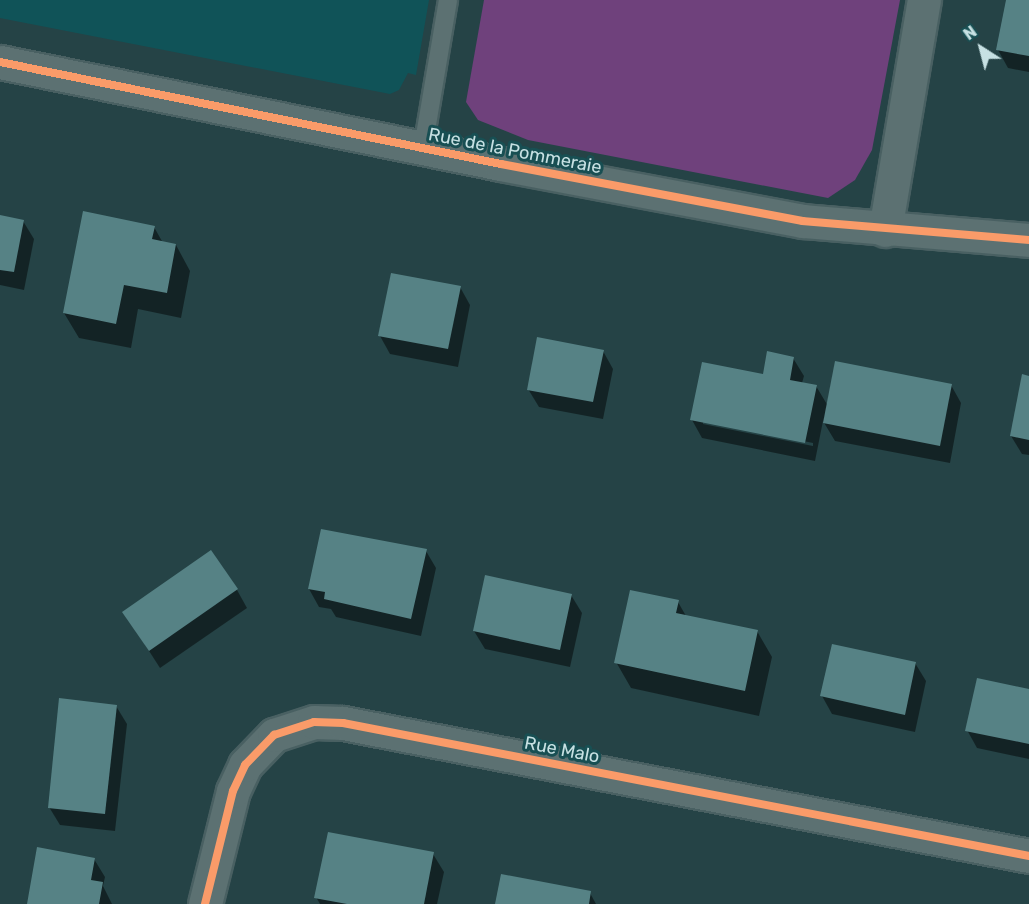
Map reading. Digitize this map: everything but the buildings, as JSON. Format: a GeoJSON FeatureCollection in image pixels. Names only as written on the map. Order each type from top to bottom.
{"type":"FeatureCollection","features":[{"type":"Feature","properties":{"kind":"street"},"geometry":{"type":"LineString","coordinates":[[885,230],[924,0]]}},
{"type":"Feature","properties":{"kind":"street","name":"Rue de la Pommeraie"},"geometry":{"type":"LineString","coordinates":[[0,62],[423,148],[803,221],[885,230],[1029,240]]}},
{"type":"Feature","properties":{"kind":"street","name":"Rue Malo"},"geometry":{"type":"LineString","coordinates":[[205,904],[233,791],[245,765],[274,735],[314,722],[343,723],[1029,856]]}},
{"type":"Feature","properties":{"kind":"lane"},"geometry":{"type":"LineString","coordinates":[[423,148],[448,0]]}},
{"type":"Feature","properties":{"kind":"shaded area"},"geometry":{"type":"Polygon","coordinates":[[[0,0],[429,0],[416,75],[408,73],[399,90],[390,94],[0,18],[0,0]]]}},
{"type":"Feature","properties":{"kind":"shaded area"},"geometry":{"type":"Polygon","coordinates":[[[484,0],[900,0],[872,150],[855,180],[828,198],[528,140],[478,120],[466,102],[484,0]]]}},
{"type":"Feature","properties":{"kind":"cycle path"},"geometry":{"type":"LineString","coordinates":[[0,62],[501,164],[803,221],[1029,240]]}},
{"type":"Feature","properties":{"kind":"cycle path"},"geometry":{"type":"LineString","coordinates":[[205,904],[233,791],[245,765],[274,735],[314,722],[343,723],[1029,856]]}}]}
